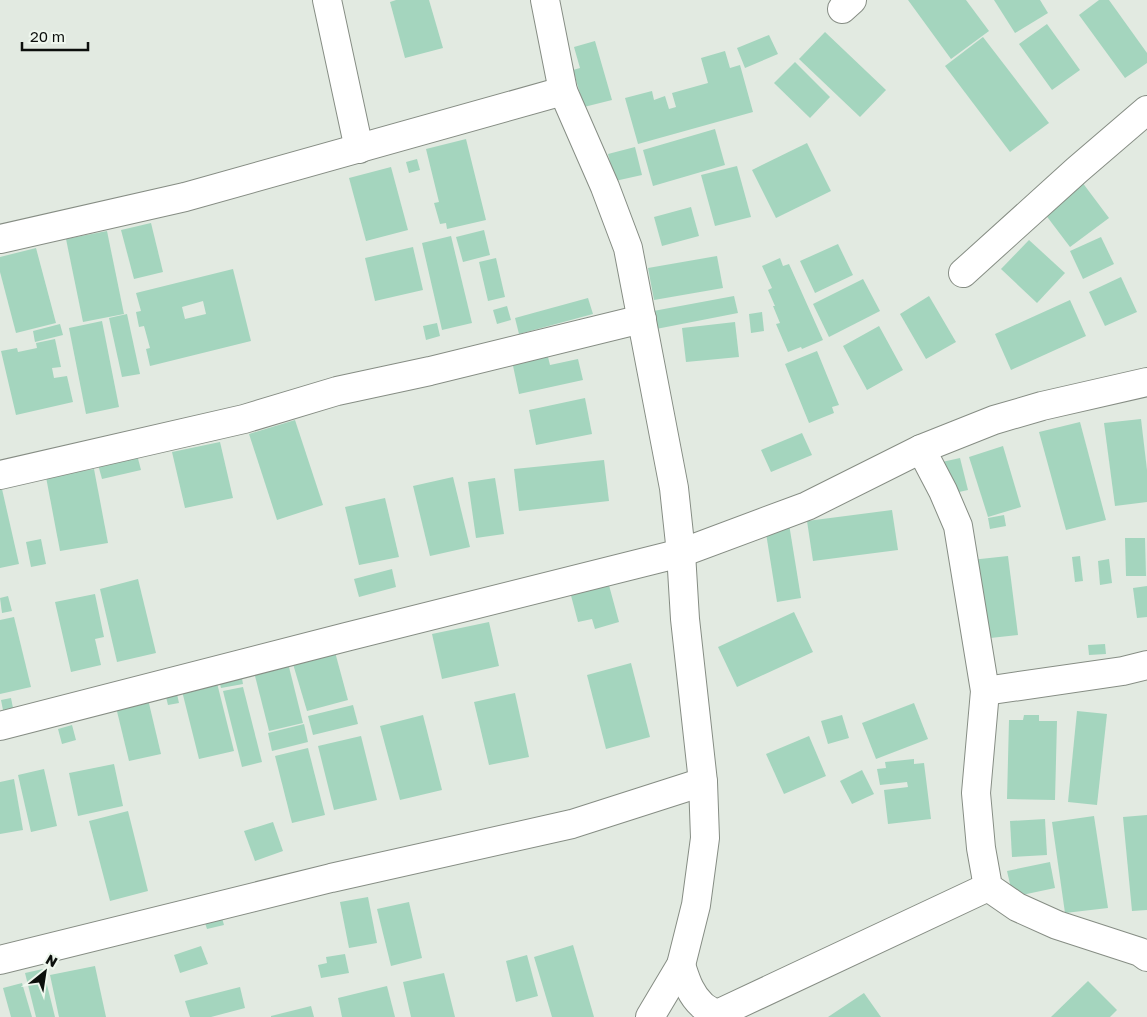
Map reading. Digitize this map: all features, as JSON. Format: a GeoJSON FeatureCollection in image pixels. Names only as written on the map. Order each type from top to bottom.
{"type":"FeatureCollection","features":[{"type":"Feature","properties":{"kind":"street"},"geometry":{"type":"LineString","coordinates":[[327,0],[359,149]]}},
{"type":"Feature","properties":{"kind":"street"},"geometry":{"type":"LineString","coordinates":[[545,0],[563,91],[605,187],[628,248],[674,488],[681,553],[691,682],[703,782],[705,838],[696,905],[681,965],[650,1017]]}},
{"type":"Feature","properties":{"kind":"street"},"geometry":{"type":"LineString","coordinates":[[0,239],[186,198],[563,91]]}},
{"type":"Feature","properties":{"kind":"street"},"geometry":{"type":"LineString","coordinates":[[963,273],[1077,170],[1147,110]]}},
{"type":"Feature","properties":{"kind":"street"},"geometry":{"type":"LineString","coordinates":[[0,476],[244,419],[337,391],[440,369],[642,319]]}},
{"type":"Feature","properties":{"kind":"street"},"geometry":{"type":"LineString","coordinates":[[0,726],[681,553],[807,506],[921,449],[994,420],[1042,406],[1147,382]]}},
{"type":"Feature","properties":{"kind":"street"},"geometry":{"type":"LineString","coordinates":[[921,449],[943,491],[958,526],[985,692],[976,793],[981,848],[988,887],[1017,907],[1057,924],[1145,953]]}},
{"type":"Feature","properties":{"kind":"street"},"geometry":{"type":"LineString","coordinates":[[985,692],[1147,666]]}},
{"type":"Feature","properties":{"kind":"street"},"geometry":{"type":"LineString","coordinates":[[0,960],[331,878],[572,824],[703,782]]}},
{"type":"Feature","properties":{"kind":"street"},"geometry":{"type":"LineString","coordinates":[[681,965],[689,989],[695,998],[716,1016],[942,907],[988,887]]}},
{"type":"Feature","properties":{"kind":"building"},"geometry":{"type":"Polygon","coordinates":[[[396,0],[429,0],[443,48],[405,58],[390,2],[396,0]]]}},
{"type":"Feature","properties":{"kind":"building"},"geometry":{"type":"Polygon","coordinates":[[[908,0],[966,0],[989,31],[951,59],[908,0]]]}},
{"type":"Feature","properties":{"kind":"building"},"geometry":{"type":"Polygon","coordinates":[[[994,0],[1040,0],[1048,13],[1015,33],[994,0]]]}},
{"type":"Feature","properties":{"kind":"building"},"geometry":{"type":"Polygon","coordinates":[[[1099,0],[1109,0],[1147,53],[1147,63],[1125,78],[1079,15],[1099,0]]]}},
{"type":"Feature","properties":{"kind":"building"},"geometry":{"type":"Polygon","coordinates":[[[1047,24],[1080,70],[1052,90],[1019,44],[1047,24]]]}},
{"type":"Feature","properties":{"kind":"building"},"geometry":{"type":"Polygon","coordinates":[[[825,32],[886,90],[860,117],[799,59],[825,32]]]}},
{"type":"Feature","properties":{"kind":"building"},"geometry":{"type":"Polygon","coordinates":[[[769,35],[778,54],[745,68],[737,48],[769,35]]]}},
{"type":"Feature","properties":{"kind":"building"},"geometry":{"type":"Polygon","coordinates":[[[983,37],[1049,123],[1010,152],[945,66],[983,37]]]}},
{"type":"Feature","properties":{"kind":"building"},"geometry":{"type":"Polygon","coordinates":[[[595,41],[612,100],[584,107],[573,70],[580,68],[574,47],[595,41]]]}},
{"type":"Feature","properties":{"kind":"building"},"geometry":{"type":"Polygon","coordinates":[[[725,51],[730,68],[740,65],[753,112],[638,144],[625,98],[652,91],[654,100],[665,96],[669,109],[676,107],[672,93],[708,83],[701,58],[725,51]]]}},
{"type":"Feature","properties":{"kind":"building"},"geometry":{"type":"Polygon","coordinates":[[[795,62],[830,97],[810,118],[774,83],[795,62]]]}},
{"type":"Feature","properties":{"kind":"building"},"geometry":{"type":"Polygon","coordinates":[[[715,129],[725,165],[653,186],[643,150],[715,129]]]}},
{"type":"Feature","properties":{"kind":"building"},"geometry":{"type":"Polygon","coordinates":[[[466,139],[486,220],[447,229],[446,223],[440,224],[434,203],[439,202],[426,149],[466,139]]]}},
{"type":"Feature","properties":{"kind":"building"},"geometry":{"type":"Polygon","coordinates":[[[807,143],[831,191],[776,218],[752,170],[807,143]]]}},
{"type":"Feature","properties":{"kind":"building"},"geometry":{"type":"Polygon","coordinates":[[[635,147],[642,175],[615,181],[608,154],[635,147]]]}},
{"type":"Feature","properties":{"kind":"building"},"geometry":{"type":"Polygon","coordinates":[[[417,159],[420,170],[409,173],[406,162],[417,159]]]}},
{"type":"Feature","properties":{"kind":"building"},"geometry":{"type":"Polygon","coordinates":[[[737,166],[751,217],[715,226],[701,175],[737,166]]]}},
{"type":"Feature","properties":{"kind":"building"},"geometry":{"type":"Polygon","coordinates":[[[391,167],[408,230],[366,241],[349,178],[391,167]]]}},
{"type":"Feature","properties":{"kind":"building"},"geometry":{"type":"Polygon","coordinates":[[[1082,182],[1109,218],[1070,247],[1045,214],[1082,182]]]}},
{"type":"Feature","properties":{"kind":"building"},"geometry":{"type":"Polygon","coordinates":[[[691,207],[699,236],[662,246],[654,217],[691,207]]]}},
{"type":"Feature","properties":{"kind":"building"},"geometry":{"type":"Polygon","coordinates":[[[151,223],[163,272],[134,279],[121,230],[151,223]]]}},
{"type":"Feature","properties":{"kind":"building"},"geometry":{"type":"Polygon","coordinates":[[[484,230],[490,255],[463,262],[456,237],[484,230]]]}},
{"type":"Feature","properties":{"kind":"building"},"geometry":{"type":"Polygon","coordinates":[[[107,231],[124,314],[83,322],[66,239],[107,231]]]}},
{"type":"Feature","properties":{"kind":"building"},"geometry":{"type":"Polygon","coordinates":[[[451,236],[472,323],[442,330],[422,243],[451,236]]]}},
{"type":"Feature","properties":{"kind":"building"},"geometry":{"type":"Polygon","coordinates":[[[1101,237],[1114,264],[1083,279],[1070,251],[1101,237]]]}},
{"type":"Feature","properties":{"kind":"building"},"geometry":{"type":"Polygon","coordinates":[[[1029,240],[1065,273],[1037,303],[1001,269],[1029,240]]]}},
{"type":"Feature","properties":{"kind":"building"},"geometry":{"type":"Polygon","coordinates":[[[838,244],[853,275],[815,293],[800,261],[838,244]]]}},
{"type":"Feature","properties":{"kind":"building"},"geometry":{"type":"Polygon","coordinates":[[[413,247],[423,290],[375,301],[365,258],[413,247]]]}},
{"type":"Feature","properties":{"kind":"building"},"geometry":{"type":"Polygon","coordinates":[[[36,248],[56,323],[16,333],[0,272],[0,257],[36,248]]]}},
{"type":"Feature","properties":{"kind":"building"},"geometry":{"type":"Polygon","coordinates":[[[717,256],[723,288],[654,300],[648,268],[717,256]]]}},
{"type":"Feature","properties":{"kind":"building"},"geometry":{"type":"Polygon","coordinates":[[[496,258],[505,297],[488,301],[479,262],[496,258]]]}},
{"type":"Feature","properties":{"kind":"building"},"geometry":{"type":"Polygon","coordinates":[[[780,258],[783,266],[789,264],[823,340],[802,349],[801,347],[788,352],[776,324],[780,323],[768,290],[772,288],[762,266],[780,258]]]}},
{"type":"Feature","properties":{"kind":"building"},"geometry":{"type":"Polygon","coordinates":[[[233,269],[251,341],[150,366],[146,349],[150,348],[144,326],[139,327],[136,312],[141,311],[136,293],[233,269]],[[203,301],[182,307],[185,319],[206,314],[203,301]]]}},
{"type":"Feature","properties":{"kind":"building"},"geometry":{"type":"Polygon","coordinates":[[[1121,277],[1137,312],[1105,326],[1089,292],[1121,277]]]}},
{"type":"Feature","properties":{"kind":"building"},"geometry":{"type":"Polygon","coordinates":[[[863,279],[880,311],[829,337],[813,304],[863,279]]]}},
{"type":"Feature","properties":{"kind":"building"},"geometry":{"type":"Polygon","coordinates":[[[734,296],[738,313],[651,330],[648,312],[734,296]]]}},
{"type":"Feature","properties":{"kind":"building"},"geometry":{"type":"Polygon","coordinates":[[[929,296],[956,342],[926,359],[900,314],[929,296]]]}},
{"type":"Feature","properties":{"kind":"building"},"geometry":{"type":"Polygon","coordinates":[[[588,298],[593,314],[519,334],[515,318],[588,298]]]}},
{"type":"Feature","properties":{"kind":"building"},"geometry":{"type":"Polygon","coordinates":[[[1070,300],[1086,336],[1011,370],[995,334],[1070,300]]]}},
{"type":"Feature","properties":{"kind":"building"},"geometry":{"type":"Polygon","coordinates":[[[507,306],[511,320],[497,324],[493,310],[507,306]]]}},
{"type":"Feature","properties":{"kind":"building"},"geometry":{"type":"Polygon","coordinates":[[[762,312],[764,331],[751,333],[749,314],[762,312]]]}},
{"type":"Feature","properties":{"kind":"building"},"geometry":{"type":"Polygon","coordinates":[[[127,314],[140,374],[122,377],[109,318],[127,314]]]}},
{"type":"Feature","properties":{"kind":"building"},"geometry":{"type":"Polygon","coordinates":[[[102,321],[119,407],[86,414],[69,328],[102,321]]]}},
{"type":"Feature","properties":{"kind":"building"},"geometry":{"type":"Polygon","coordinates":[[[735,322],[739,357],[686,362],[682,328],[735,322]]]}},
{"type":"Feature","properties":{"kind":"building"},"geometry":{"type":"Polygon","coordinates":[[[437,323],[440,336],[426,340],[423,326],[437,323]]]}},
{"type":"Feature","properties":{"kind":"building"},"geometry":{"type":"Polygon","coordinates":[[[60,324],[63,335],[35,342],[33,331],[60,324]]]}},
{"type":"Feature","properties":{"kind":"building"},"geometry":{"type":"Polygon","coordinates":[[[879,326],[903,370],[867,390],[843,346],[879,326]]]}},
{"type":"Feature","properties":{"kind":"building"},"geometry":{"type":"Polygon","coordinates":[[[55,339],[61,367],[52,368],[54,378],[67,376],[73,402],[16,415],[1,351],[17,348],[18,352],[37,348],[36,343],[55,339]]]}},
{"type":"Feature","properties":{"kind":"building"},"geometry":{"type":"Polygon","coordinates":[[[546,349],[550,365],[578,359],[583,380],[519,394],[512,361],[546,349]]]}},
{"type":"Feature","properties":{"kind":"building"},"geometry":{"type":"Polygon","coordinates":[[[817,351],[839,405],[832,407],[834,413],[809,423],[785,364],[817,351]]]}},
{"type":"Feature","properties":{"kind":"building"},"geometry":{"type":"Polygon","coordinates":[[[585,398],[592,434],[536,445],[529,410],[585,398]]]}},
{"type":"Feature","properties":{"kind":"building"},"geometry":{"type":"Polygon","coordinates":[[[1141,419],[1147,470],[1147,502],[1115,506],[1104,423],[1141,419]]]}},
{"type":"Feature","properties":{"kind":"building"},"geometry":{"type":"Polygon","coordinates":[[[295,420],[323,505],[277,520],[249,434],[295,420]]]}},
{"type":"Feature","properties":{"kind":"building"},"geometry":{"type":"Polygon","coordinates":[[[1080,422],[1106,520],[1066,530],[1039,432],[1080,422]]]}},
{"type":"Feature","properties":{"kind":"building"},"geometry":{"type":"Polygon","coordinates":[[[802,433],[812,455],[771,472],[761,450],[802,433]]]}},
{"type":"Feature","properties":{"kind":"building"},"geometry":{"type":"Polygon","coordinates":[[[220,442],[233,498],[185,508],[172,452],[220,442]]]}},
{"type":"Feature","properties":{"kind":"building"},"geometry":{"type":"Polygon","coordinates":[[[1003,446],[1021,507],[988,517],[969,457],[1003,446]]]}},
{"type":"Feature","properties":{"kind":"building"},"geometry":{"type":"Polygon","coordinates":[[[136,451],[141,470],[102,479],[97,461],[136,451]]]}},
{"type":"Feature","properties":{"kind":"building"},"geometry":{"type":"Polygon","coordinates":[[[960,458],[968,490],[950,494],[942,462],[960,458]]]}},
{"type":"Feature","properties":{"kind":"building"},"geometry":{"type":"Polygon","coordinates":[[[604,460],[609,501],[519,511],[514,469],[604,460]]]}},
{"type":"Feature","properties":{"kind":"building"},"geometry":{"type":"Polygon","coordinates":[[[94,469],[108,543],[60,551],[46,477],[94,469]]]}},
{"type":"Feature","properties":{"kind":"building"},"geometry":{"type":"Polygon","coordinates":[[[453,477],[470,547],[430,556],[413,486],[453,477]]]}},
{"type":"Feature","properties":{"kind":"building"},"geometry":{"type":"Polygon","coordinates":[[[495,478],[504,534],[476,538],[468,482],[495,478]]]}},
{"type":"Feature","properties":{"kind":"building"},"geometry":{"type":"Polygon","coordinates":[[[2,489],[19,564],[0,568],[0,490],[2,489]]]}},
{"type":"Feature","properties":{"kind":"building"},"geometry":{"type":"Polygon","coordinates":[[[385,498],[399,557],[359,565],[345,507],[385,498]]]}},
{"type":"Feature","properties":{"kind":"building"},"geometry":{"type":"Polygon","coordinates":[[[892,510],[898,550],[813,561],[807,521],[892,510]]]}},
{"type":"Feature","properties":{"kind":"building"},"geometry":{"type":"Polygon","coordinates":[[[1004,515],[1006,526],[990,529],[988,518],[1004,515]]]}},
{"type":"Feature","properties":{"kind":"building"},"geometry":{"type":"Polygon","coordinates":[[[789,524],[801,598],[777,602],[765,527],[789,524]]]}},
{"type":"Feature","properties":{"kind":"building"},"geometry":{"type":"Polygon","coordinates":[[[1125,538],[1145,538],[1146,576],[1126,576],[1125,538]]]}},
{"type":"Feature","properties":{"kind":"building"},"geometry":{"type":"Polygon","coordinates":[[[41,539],[46,564],[31,567],[26,542],[41,539]]]}},
{"type":"Feature","properties":{"kind":"building"},"geometry":{"type":"Polygon","coordinates":[[[1008,556],[1018,635],[981,639],[971,560],[1008,556]]]}},
{"type":"Feature","properties":{"kind":"building"},"geometry":{"type":"Polygon","coordinates":[[[1080,556],[1083,581],[1075,582],[1072,557],[1080,556]]]}},
{"type":"Feature","properties":{"kind":"building"},"geometry":{"type":"Polygon","coordinates":[[[1109,559],[1112,583],[1100,585],[1098,561],[1109,559]]]}},
{"type":"Feature","properties":{"kind":"building"},"geometry":{"type":"Polygon","coordinates":[[[392,569],[396,587],[359,597],[354,579],[392,569]]]}},
{"type":"Feature","properties":{"kind":"building"},"geometry":{"type":"Polygon","coordinates":[[[607,578],[619,622],[595,629],[592,619],[578,622],[569,588],[607,578]]]}},
{"type":"Feature","properties":{"kind":"building"},"geometry":{"type":"Polygon","coordinates":[[[138,579],[156,653],[117,662],[100,589],[138,579]]]}},
{"type":"Feature","properties":{"kind":"building"},"geometry":{"type":"Polygon","coordinates":[[[1147,586],[1147,617],[1137,618],[1133,588],[1147,586]]]}},
{"type":"Feature","properties":{"kind":"building"},"geometry":{"type":"Polygon","coordinates":[[[95,594],[104,637],[95,639],[101,665],[71,672],[55,602],[95,594]]]}},
{"type":"Feature","properties":{"kind":"building"},"geometry":{"type":"Polygon","coordinates":[[[8,596],[12,611],[2,613],[0,598],[8,596]]]}},
{"type":"Feature","properties":{"kind":"building"},"geometry":{"type":"Polygon","coordinates":[[[794,612],[813,652],[737,687],[718,647],[794,612]]]}},
{"type":"Feature","properties":{"kind":"building"},"geometry":{"type":"Polygon","coordinates":[[[14,617],[31,687],[0,694],[0,620],[14,617]]]}},
{"type":"Feature","properties":{"kind":"building"},"geometry":{"type":"Polygon","coordinates":[[[489,622],[499,666],[442,679],[432,634],[489,622]]]}},
{"type":"Feature","properties":{"kind":"building"},"geometry":{"type":"Polygon","coordinates":[[[1105,644],[1106,654],[1089,655],[1088,645],[1105,644]]]}},
{"type":"Feature","properties":{"kind":"building"},"geometry":{"type":"Polygon","coordinates":[[[335,652],[348,700],[307,711],[293,664],[335,652]]]}},
{"type":"Feature","properties":{"kind":"building"},"geometry":{"type":"Polygon","coordinates":[[[287,659],[303,723],[269,731],[253,668],[287,659]]]}},
{"type":"Feature","properties":{"kind":"building"},"geometry":{"type":"Polygon","coordinates":[[[631,663],[650,737],[606,749],[587,675],[631,663]]]}},
{"type":"Feature","properties":{"kind":"building"},"geometry":{"type":"Polygon","coordinates":[[[240,668],[243,684],[221,688],[217,672],[240,668]]]}},
{"type":"Feature","properties":{"kind":"building"},"geometry":{"type":"Polygon","coordinates":[[[216,679],[234,751],[199,759],[181,687],[216,679]]]}},
{"type":"Feature","properties":{"kind":"building"},"geometry":{"type":"Polygon","coordinates":[[[243,687],[262,762],[242,767],[223,691],[243,687]]]}},
{"type":"Feature","properties":{"kind":"building"},"geometry":{"type":"Polygon","coordinates":[[[515,693],[529,757],[489,765],[474,702],[515,693]]]}},
{"type":"Feature","properties":{"kind":"building"},"geometry":{"type":"Polygon","coordinates":[[[177,694],[179,703],[168,705],[166,697],[177,694]]]}},
{"type":"Feature","properties":{"kind":"building"},"geometry":{"type":"Polygon","coordinates":[[[147,695],[161,754],[129,761],[115,703],[147,695]]]}},
{"type":"Feature","properties":{"kind":"building"},"geometry":{"type":"Polygon","coordinates":[[[11,698],[13,708],[3,710],[1,700],[11,698]]]}},
{"type":"Feature","properties":{"kind":"building"},"geometry":{"type":"Polygon","coordinates":[[[914,703],[928,739],[876,759],[862,723],[914,703]]]}},
{"type":"Feature","properties":{"kind":"building"},"geometry":{"type":"Polygon","coordinates":[[[353,705],[358,724],[313,735],[308,716],[353,705]]]}},
{"type":"Feature","properties":{"kind":"building"},"geometry":{"type":"Polygon","coordinates":[[[1077,711],[1107,714],[1097,805],[1068,802],[1077,711]]]}},
{"type":"Feature","properties":{"kind":"building"},"geometry":{"type":"Polygon","coordinates":[[[423,715],[442,790],[400,800],[380,726],[423,715]]]}},
{"type":"Feature","properties":{"kind":"building"},"geometry":{"type":"Polygon","coordinates":[[[842,715],[849,738],[828,744],[821,721],[842,715]]]}},
{"type":"Feature","properties":{"kind":"building"},"geometry":{"type":"Polygon","coordinates":[[[1024,715],[1039,715],[1039,721],[1057,721],[1055,800],[1007,799],[1009,720],[1023,720],[1024,715]]]}},
{"type":"Feature","properties":{"kind":"building"},"geometry":{"type":"Polygon","coordinates":[[[304,724],[308,742],[272,751],[268,733],[304,724]]]}},
{"type":"Feature","properties":{"kind":"building"},"geometry":{"type":"Polygon","coordinates":[[[72,725],[76,740],[62,744],[58,729],[72,725]]]}},
{"type":"Feature","properties":{"kind":"building"},"geometry":{"type":"Polygon","coordinates":[[[361,736],[377,800],[334,810],[318,746],[361,736]]]}},
{"type":"Feature","properties":{"kind":"building"},"geometry":{"type":"Polygon","coordinates":[[[809,736],[826,776],[784,794],[766,754],[809,736]]]}},
{"type":"Feature","properties":{"kind":"building"},"geometry":{"type":"Polygon","coordinates":[[[308,748],[325,815],[292,823],[275,756],[308,748]]]}},
{"type":"Feature","properties":{"kind":"building"},"geometry":{"type":"Polygon","coordinates":[[[914,759],[914,764],[924,763],[931,819],[888,824],[884,790],[908,787],[907,782],[880,785],[877,769],[886,768],[885,762],[914,759]]]}},
{"type":"Feature","properties":{"kind":"building"},"geometry":{"type":"Polygon","coordinates":[[[114,764],[123,806],[78,816],[69,773],[114,764]]]}},
{"type":"Feature","properties":{"kind":"building"},"geometry":{"type":"Polygon","coordinates":[[[44,769],[57,826],[31,832],[18,775],[44,769]]]}},
{"type":"Feature","properties":{"kind":"building"},"geometry":{"type":"Polygon","coordinates":[[[862,770],[874,794],[852,804],[840,781],[862,770]]]}},
{"type":"Feature","properties":{"kind":"building"},"geometry":{"type":"Polygon","coordinates":[[[14,779],[23,830],[0,834],[0,782],[14,779]]]}},
{"type":"Feature","properties":{"kind":"building"},"geometry":{"type":"Polygon","coordinates":[[[128,811],[148,891],[110,901],[89,821],[128,811]]]}},
{"type":"Feature","properties":{"kind":"building"},"geometry":{"type":"Polygon","coordinates":[[[1147,815],[1147,910],[1132,911],[1123,817],[1147,815]]]}},
{"type":"Feature","properties":{"kind":"building"},"geometry":{"type":"Polygon","coordinates":[[[1094,816],[1108,908],[1065,913],[1052,822],[1094,816]]]}},
{"type":"Feature","properties":{"kind":"building"},"geometry":{"type":"Polygon","coordinates":[[[1045,819],[1047,855],[1012,857],[1010,821],[1045,819]]]}},
{"type":"Feature","properties":{"kind":"building"},"geometry":{"type":"Polygon","coordinates":[[[273,822],[283,851],[255,861],[244,831],[273,822]]]}},
{"type":"Feature","properties":{"kind":"building"},"geometry":{"type":"Polygon","coordinates":[[[1050,862],[1055,888],[1013,897],[1007,871],[1050,862]]]}},
{"type":"Feature","properties":{"kind":"building"},"geometry":{"type":"Polygon","coordinates":[[[368,897],[377,943],[349,948],[340,902],[368,897]]]}},
{"type":"Feature","properties":{"kind":"building"},"geometry":{"type":"Polygon","coordinates":[[[409,902],[422,958],[391,966],[377,909],[409,902]]]}},
{"type":"Feature","properties":{"kind":"building"},"geometry":{"type":"Polygon","coordinates":[[[222,918],[224,925],[207,929],[205,923],[222,918]]]}},
{"type":"Feature","properties":{"kind":"building"},"geometry":{"type":"Polygon","coordinates":[[[573,945],[594,1017],[552,1017],[534,957],[573,945]]]}},
{"type":"Feature","properties":{"kind":"building"},"geometry":{"type":"Polygon","coordinates":[[[201,946],[208,964],[180,973],[174,955],[201,946]]]}},
{"type":"Feature","properties":{"kind":"building"},"geometry":{"type":"Polygon","coordinates":[[[345,954],[349,973],[321,978],[318,965],[327,963],[326,957],[345,954]]]}},
{"type":"Feature","properties":{"kind":"building"},"geometry":{"type":"Polygon","coordinates":[[[527,955],[538,996],[516,1002],[506,961],[527,955]]]}},
{"type":"Feature","properties":{"kind":"building"},"geometry":{"type":"Polygon","coordinates":[[[95,966],[106,1017],[59,1017],[50,975],[95,966]]]}},
{"type":"Feature","properties":{"kind":"building"},"geometry":{"type":"Polygon","coordinates":[[[43,969],[55,1017],[36,1017],[25,973],[43,969]]]}},
{"type":"Feature","properties":{"kind":"building"},"geometry":{"type":"Polygon","coordinates":[[[444,973],[455,1017],[411,1017],[403,982],[444,973]]]}},
{"type":"Feature","properties":{"kind":"building"},"geometry":{"type":"Polygon","coordinates":[[[1088,981],[1117,1010],[1110,1017],[1051,1017],[1088,981]]]}},
{"type":"Feature","properties":{"kind":"building"},"geometry":{"type":"Polygon","coordinates":[[[22,983],[32,1017],[11,1017],[3,988],[22,983]]]}},
{"type":"Feature","properties":{"kind":"building"},"geometry":{"type":"Polygon","coordinates":[[[387,986],[395,1017],[342,1017],[338,998],[387,986]]]}},
{"type":"Feature","properties":{"kind":"building"},"geometry":{"type":"Polygon","coordinates":[[[240,987],[245,1008],[211,1017],[190,1017],[185,1001],[240,987]]]}},
{"type":"Feature","properties":{"kind":"building"},"geometry":{"type":"Polygon","coordinates":[[[864,993],[881,1017],[828,1017],[864,993]]]}},
{"type":"Feature","properties":{"kind":"building"},"geometry":{"type":"Polygon","coordinates":[[[311,1006],[314,1017],[271,1017],[271,1016],[311,1006]]]}}]}
